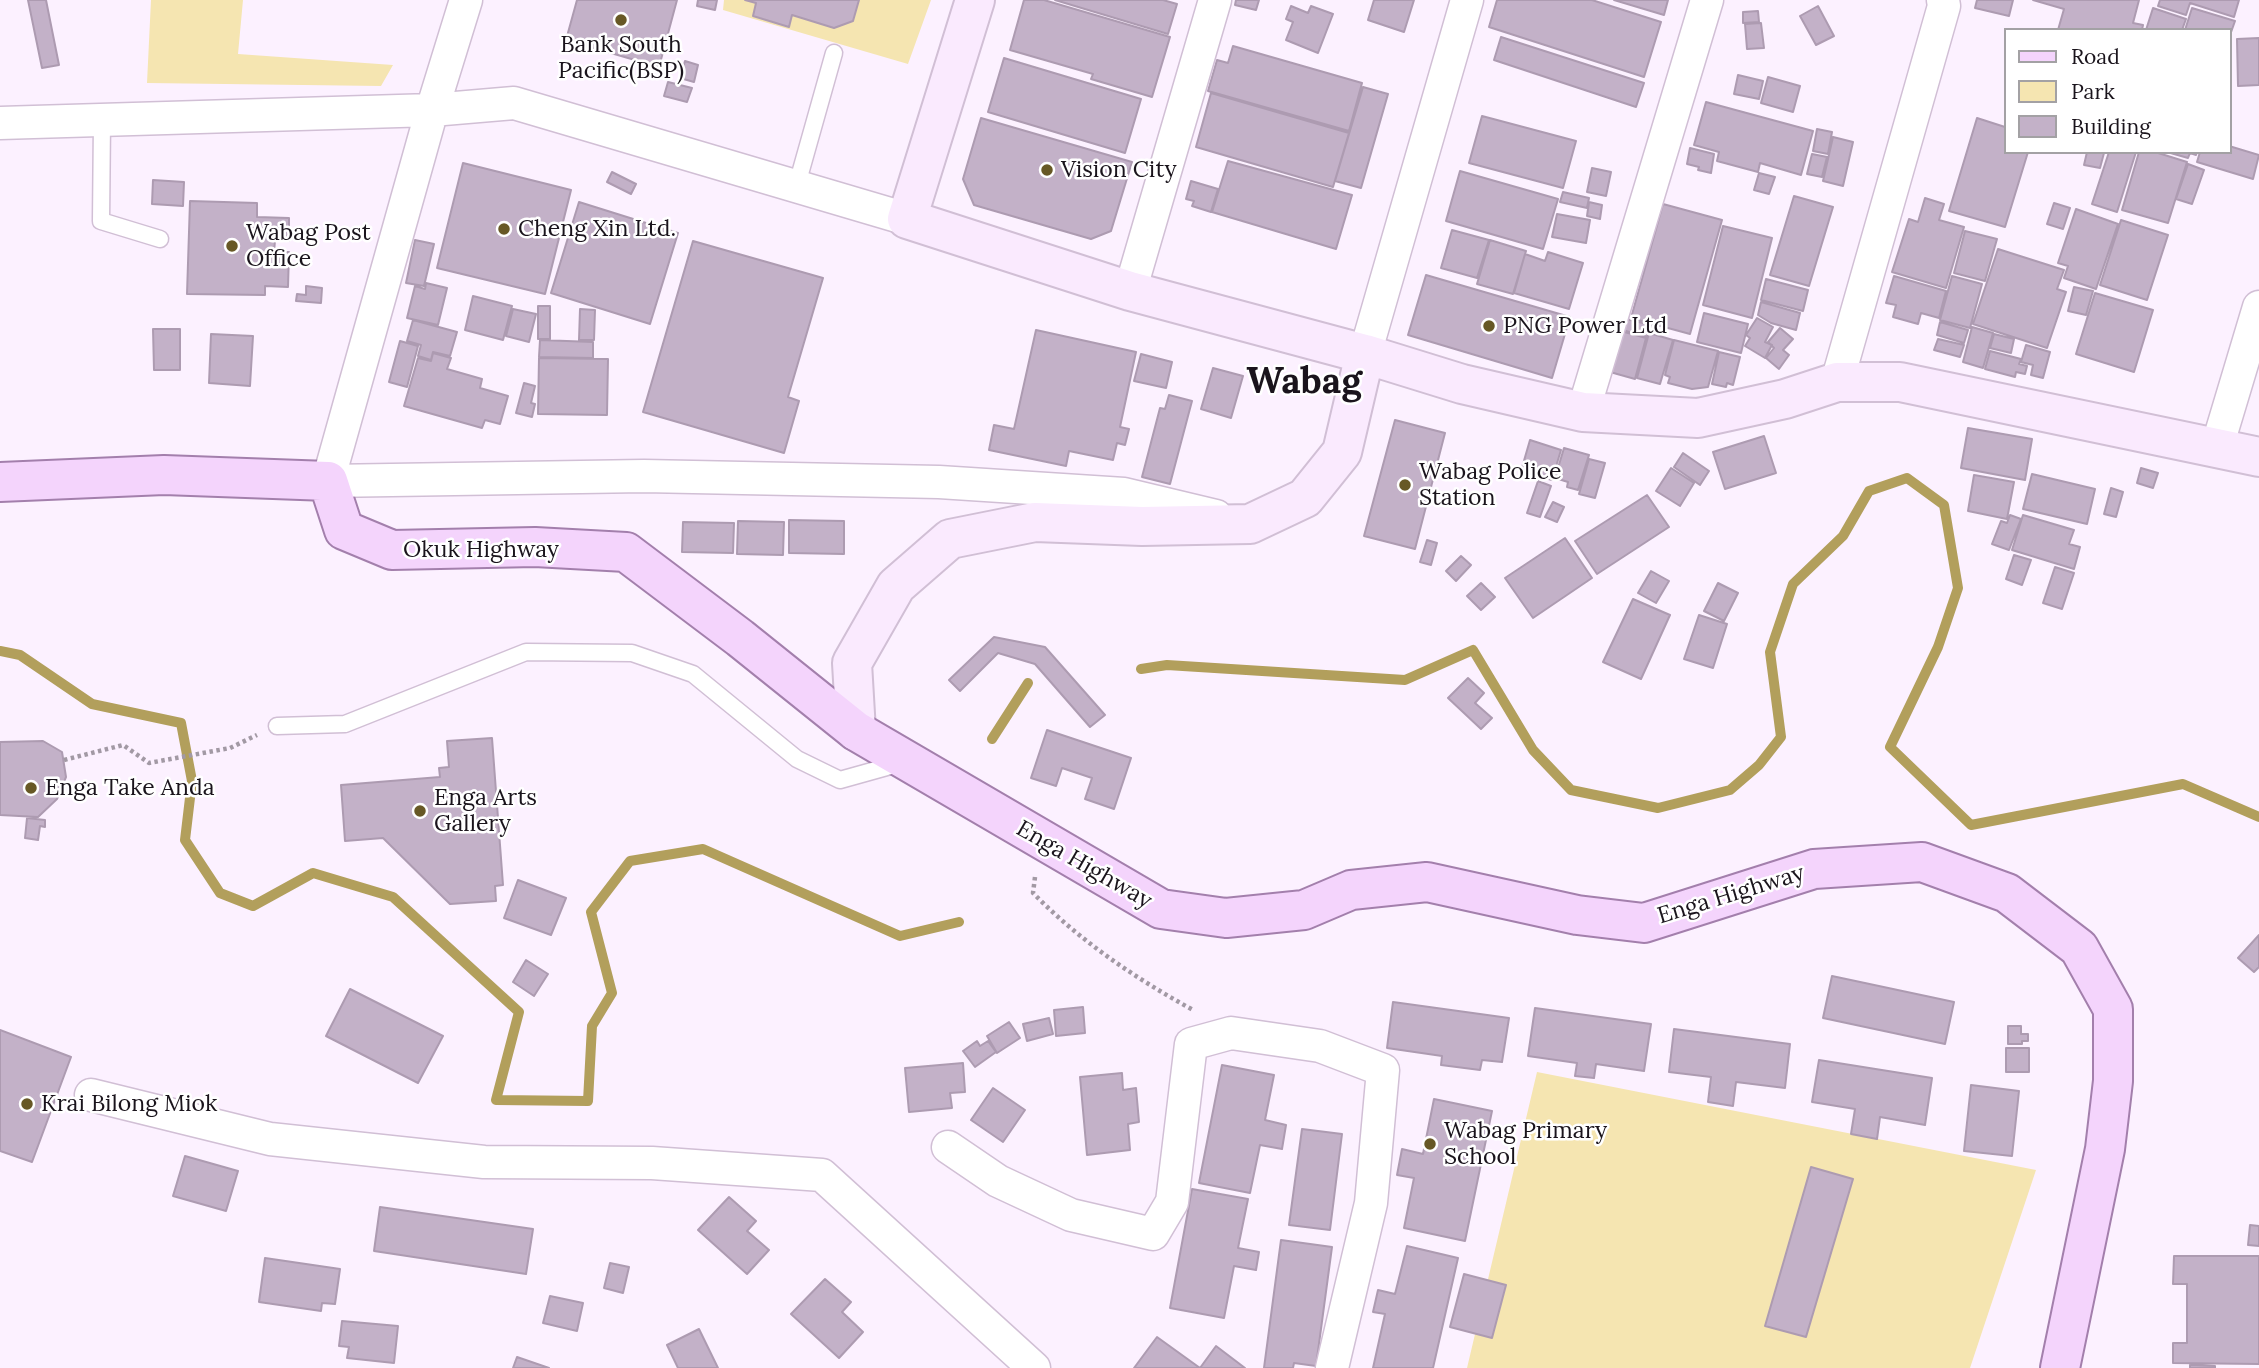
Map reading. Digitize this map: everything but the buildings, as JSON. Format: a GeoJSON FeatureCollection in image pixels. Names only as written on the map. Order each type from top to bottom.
{"type":"FeatureCollection","features":[{"type":"Feature","properties":{"kind":"main road"},"geometry":{"type":"LineString","coordinates":[[0,482],[164,475],[328,481]]}},
{"type":"Feature","properties":{"kind":"main road","name":"Okuk Highway"},"geometry":{"type":"LineString","coordinates":[[328,481],[344,530],[391,550],[535,547],[626,552],[740,638],[856,731]]}},
{"type":"Feature","properties":{"kind":"main road","name":"Enga Highway"},"geometry":{"type":"LineString","coordinates":[[856,731],[1161,909],[1226,918],[1304,910],[1351,890],[1427,882],[1577,915],[1644,923],[1814,869],[1922,863],[2007,892],[2079,948],[2113,1009],[2113,1081],[2105,1149],[2060,1368]]}},
{"type":"Feature","properties":{"kind":"street"},"geometry":{"type":"LineString","coordinates":[[466,0],[432,110],[328,481],[644,476],[939,482],[1124,494],[1250,524]]}},
{"type":"Feature","properties":{"kind":"street"},"geometry":{"type":"LineString","coordinates":[[907,219],[975,0]]}},
{"type":"Feature","properties":{"kind":"street"},"geometry":{"type":"LineString","coordinates":[[1130,291],[1215,0]]}},
{"type":"Feature","properties":{"kind":"street"},"geometry":{"type":"LineString","coordinates":[[856,731],[852,663],[896,586],[950,539],[1035,522],[1142,526],[1250,524],[1305,499],[1342,452],[1365,354],[1467,0]]}},
{"type":"Feature","properties":{"kind":"street"},"geometry":{"type":"LineString","coordinates":[[1583,412],[1707,0]]}},
{"type":"Feature","properties":{"kind":"street"},"geometry":{"type":"LineString","coordinates":[[1837,382],[1944,6],[1943,0]]}},
{"type":"Feature","properties":{"kind":"street"},"geometry":{"type":"LineString","coordinates":[[0,123],[432,110],[514,103],[907,219],[1130,291],[1365,354],[1462,384],[1583,412],[1698,418],[1785,399],[1837,382],[1900,382],[2259,457]]}},
{"type":"Feature","properties":{"kind":"street"},"geometry":{"type":"LineString","coordinates":[[2217,447],[2259,307]]}},
{"type":"Feature","properties":{"kind":"street"},"geometry":{"type":"LineString","coordinates":[[948,1147],[998,1181],[1071,1215],[1153,1234],[1172,1202],[1191,1045],[1231,1033],[1320,1046],[1382,1070],[1371,1203],[1332,1368]]}},
{"type":"Feature","properties":{"kind":"street"},"geometry":{"type":"LineString","coordinates":[[92,1095],[270,1139],[297,1142],[484,1162],[652,1163],[822,1175],[1034,1368]]}},
{"type":"Feature","properties":{"kind":"lane"},"geometry":{"type":"LineString","coordinates":[[796,188],[834,53]]}},
{"type":"Feature","properties":{"kind":"lane"},"geometry":{"type":"LineString","coordinates":[[102,121],[102,221],[160,239]]}},
{"type":"Feature","properties":{"kind":"lane"},"geometry":{"type":"LineString","coordinates":[[277,726],[345,724],[526,652],[632,653],[693,674],[797,759],[841,780],[910,761]]}},
{"type":"Feature","properties":{"kind":"path"},"geometry":{"type":"LineString","coordinates":[[64,760],[123,744],[149,763],[230,748],[277,726]]}},
{"type":"Feature","properties":{"kind":"path"},"geometry":{"type":"LineString","coordinates":[[1050,845],[1036,873],[1033,893],[1058,919],[1134,975],[1231,1033]]}},
{"type":"Feature","properties":{"kind":"green space"},"geometry":{"type":"Polygon","coordinates":[[[151,0],[243,0],[238,54],[393,65],[381,86],[147,83],[151,0]]]}},
{"type":"Feature","properties":{"kind":"green space"},"geometry":{"type":"Polygon","coordinates":[[[724,0],[931,0],[908,64],[723,10],[724,0]]]}},
{"type":"Feature","properties":{"kind":"green space"},"geometry":{"type":"Polygon","coordinates":[[[1537,1072],[2036,1170],[1970,1368],[1467,1368],[1537,1072]]]}},
{"type":"Feature","properties":{"kind":"waterway"},"geometry":{"type":"LineString","coordinates":[[1141,669],[1167,665],[1405,680],[1473,650],[1533,750],[1571,790],[1658,808],[1730,790],[1759,765],[1781,737],[1770,652],[1793,584],[1843,536],[1869,491],[1907,478],[1944,505],[1958,588],[1938,647],[1890,747],[1971,825],[2183,784],[2259,817]]}},
{"type":"Feature","properties":{"kind":"waterway"},"geometry":{"type":"LineString","coordinates":[[0,651],[20,655],[92,704],[181,723],[192,781],[185,840],[220,893],[253,906],[313,873],[393,897],[519,1012],[496,1100],[588,1101],[592,1026],[612,993],[591,912],[630,861],[703,849],[900,936],[959,922]]}},
{"type":"Feature","properties":{"kind":"waterway"},"geometry":{"type":"LineString","coordinates":[[992,739],[1028,683]]}},
{"type":"Feature","properties":{"kind":"place","name":"Bank South Pacific(BSP)"},"geometry":{"type":"Point","coordinates":[621,20]}},
{"type":"Feature","properties":{"kind":"place","name":"Vision City"},"geometry":{"type":"Point","coordinates":[1047,170]}},
{"type":"Feature","properties":{"kind":"place","name":"Cheng Xin Ltd."},"geometry":{"type":"Point","coordinates":[504,229]}},
{"type":"Feature","properties":{"kind":"place","name":"Wabag Post Office"},"geometry":{"type":"Point","coordinates":[232,246]}},
{"type":"Feature","properties":{"kind":"place","name":"PNG Power Ltd"},"geometry":{"type":"Point","coordinates":[1489,326]}},
{"type":"Feature","properties":{"kind":"place","name":"Wabag Police Station"},"geometry":{"type":"Point","coordinates":[1405,485]}},
{"type":"Feature","properties":{"kind":"place","name":"Enga Take Anda"},"geometry":{"type":"Point","coordinates":[31,788]}},
{"type":"Feature","properties":{"kind":"place","name":"Enga Arts Gallery"},"geometry":{"type":"Point","coordinates":[420,811]}},
{"type":"Feature","properties":{"kind":"place","name":"Krai Bilong Miok"},"geometry":{"type":"Point","coordinates":[27,1104]}},
{"type":"Feature","properties":{"kind":"place","name":"Wabag Primary School"},"geometry":{"type":"Point","coordinates":[1430,1144]}},
{"type":"Feature","properties":{"kind":"district","name":"Wabag"},"geometry":{"type":"Point","coordinates":[1304,382]}}]}
